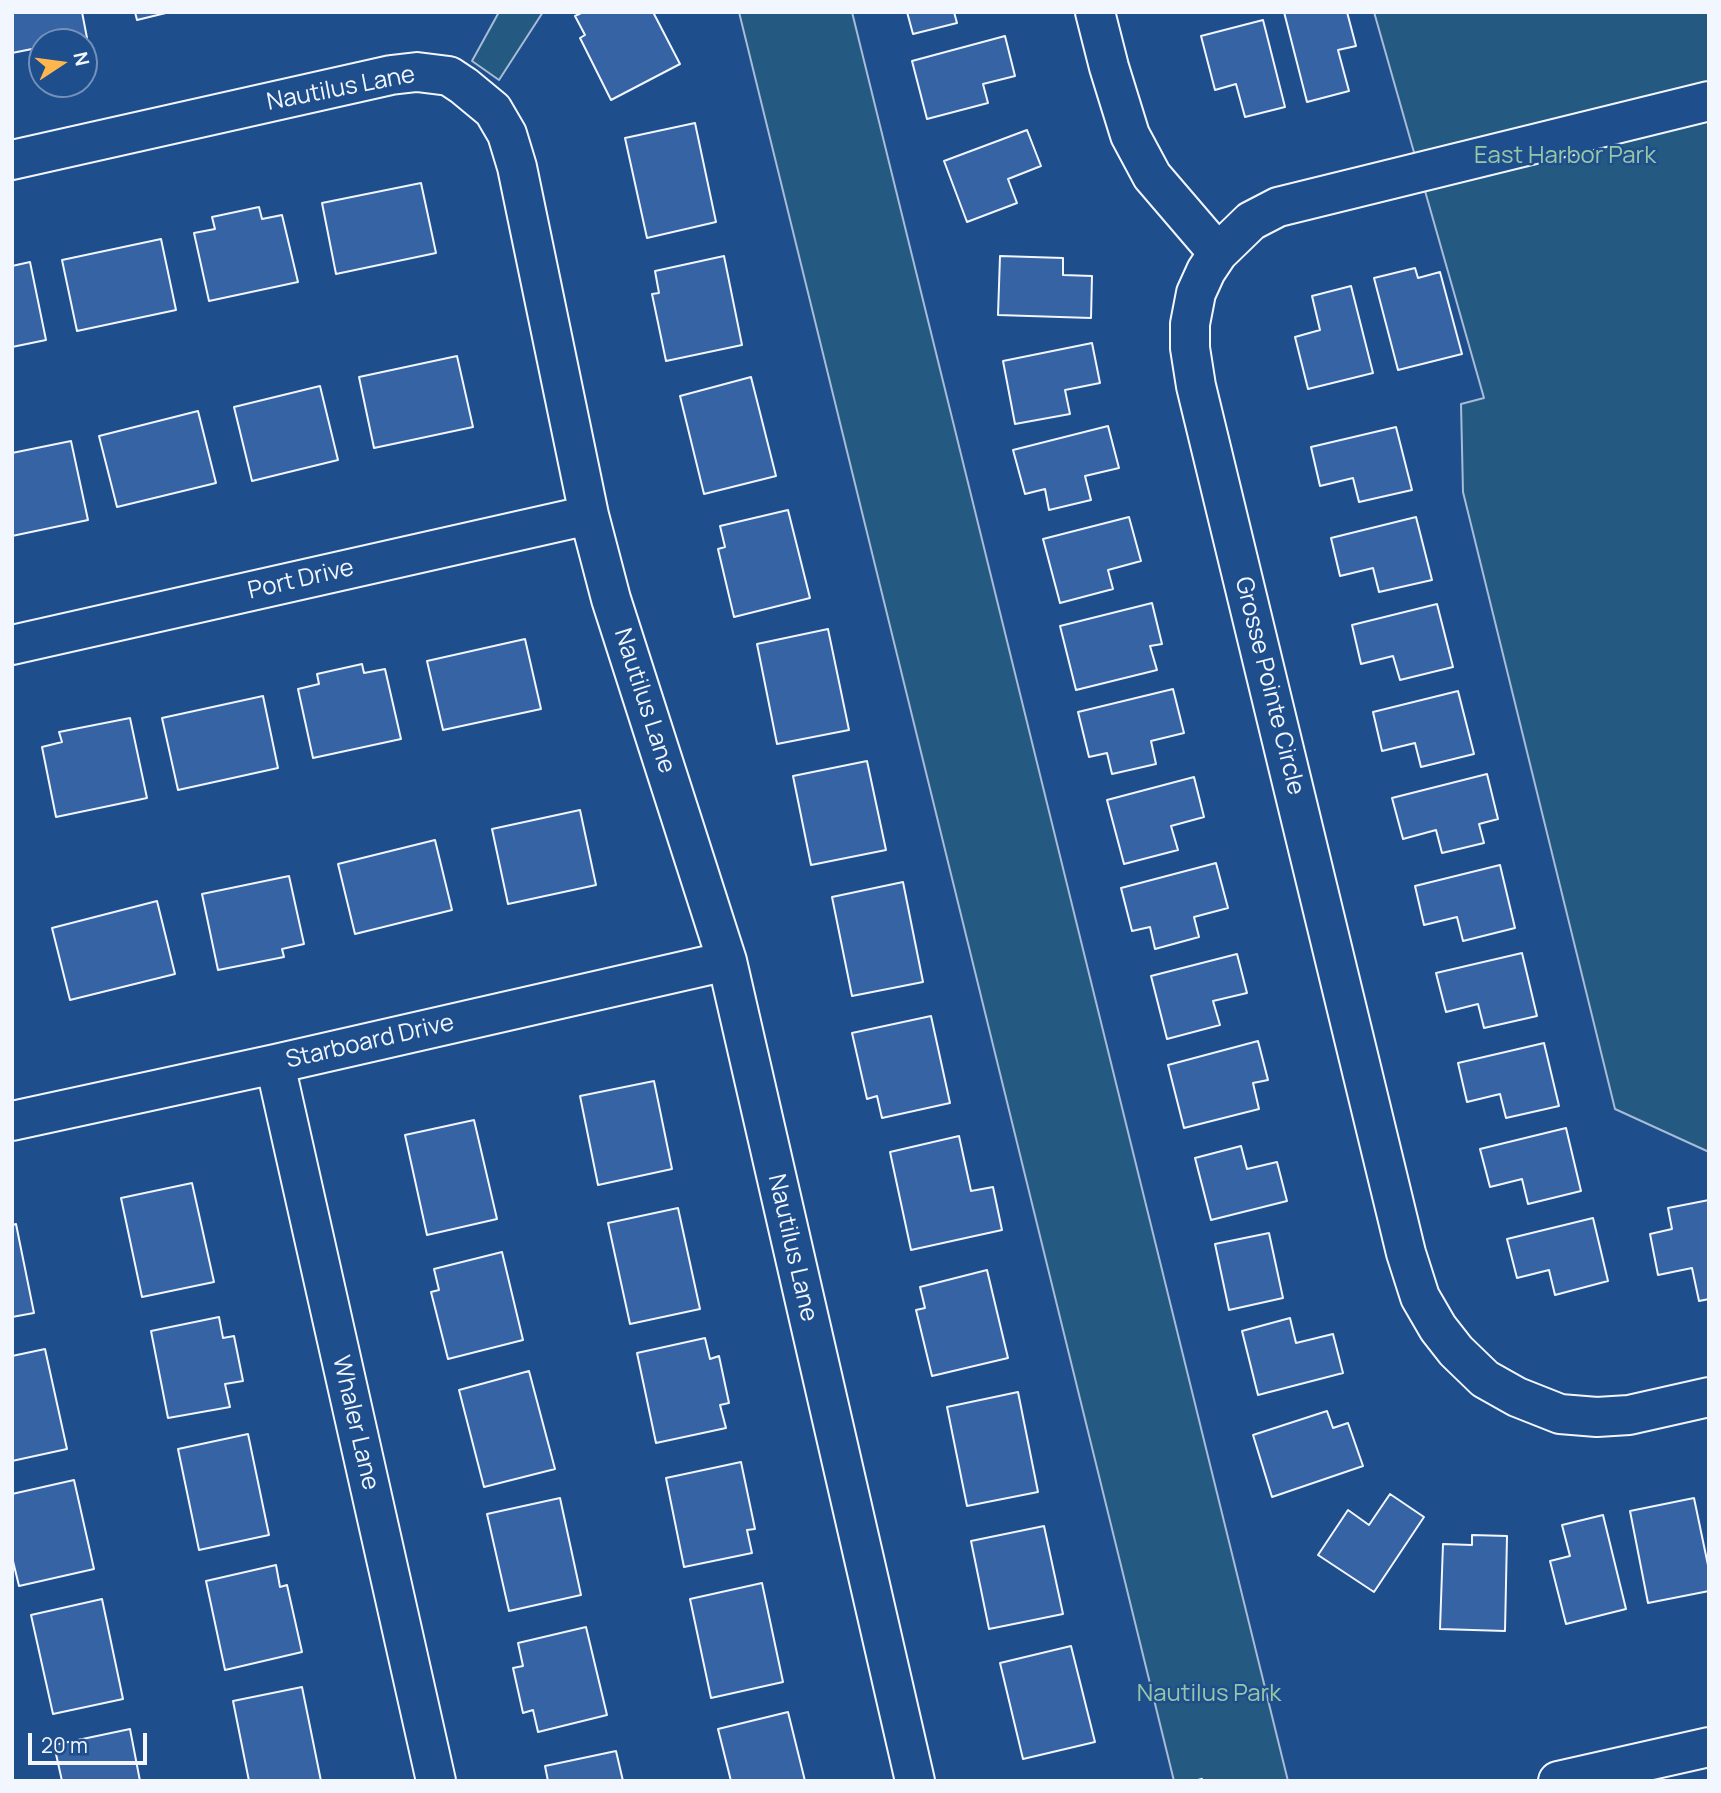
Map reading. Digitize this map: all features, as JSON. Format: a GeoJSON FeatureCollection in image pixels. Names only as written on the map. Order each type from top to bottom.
{"type":"FeatureCollection","features":[{"type":"Feature","properties":{"kind":"street"},"geometry":{"type":"LineString","coordinates":[[1095,12],[1130,135],[1152,176],[1218,253]]}},
{"type":"Feature","properties":{"kind":"street","name":"Nautilus Lane"},"geometry":{"type":"LineString","coordinates":[[12,160],[390,75],[417,72],[449,76],[493,110],[507,134],[517,167],[589,515],[611,599],[727,961],[915,1781]]}},
{"type":"Feature","properties":{"kind":"street","name":"Grosse Pointe Circle"},"geometry":{"type":"LineString","coordinates":[[1709,101],[1278,207],[1251,221],[1218,253],[1196,293],[1190,324],[1190,348],[1196,386],[1402,1240],[1420,1297],[1438,1328],[1456,1351],[1485,1379],[1517,1397],[1560,1414],[1597,1417],[1629,1415],[1709,1397]]}},
{"type":"Feature","properties":{"kind":"street","name":"Port Drive"},"geometry":{"type":"LineString","coordinates":[[12,645],[589,515]]}},
{"type":"Feature","properties":{"kind":"street","name":"Starboard Drive"},"geometry":{"type":"LineString","coordinates":[[12,1121],[727,961]]}},
{"type":"Feature","properties":{"kind":"street","name":"Whaler Lane"},"geometry":{"type":"LineString","coordinates":[[275,1064],[436,1781]]}},
{"type":"Feature","properties":{"kind":"street"},"geometry":{"type":"LineString","coordinates":[[1558,1781],[1709,1747]]}},
{"type":"Feature","properties":{"kind":"green space"},"geometry":{"type":"Polygon","coordinates":[[[499,12],[543,12],[499,80],[472,61],[499,12]]]}},
{"type":"Feature","properties":{"kind":"green space","name":"Nautilus Park"},"geometry":{"type":"Polygon","coordinates":[[[739,12],[852,12],[1288,1781],[1174,1781],[739,12]]]}},
{"type":"Feature","properties":{"kind":"green space","name":"East Harbor Park"},"geometry":{"type":"Polygon","coordinates":[[[1374,12],[1709,12],[1709,1152],[1615,1109],[1463,492],[1461,404],[1484,398],[1374,12]]]}},
{"type":"Feature","properties":{"kind":"building"},"geometry":{"type":"Polygon","coordinates":[[[12,12],[82,12],[85,28],[28,28],[28,50],[12,53],[12,12]]]}},
{"type":"Feature","properties":{"kind":"building"},"geometry":{"type":"Polygon","coordinates":[[[135,12],[170,12],[137,20],[135,12]]]}},
{"type":"Feature","properties":{"kind":"building"},"geometry":{"type":"Polygon","coordinates":[[[583,12],[653,12],[680,64],[611,100],[580,38],[585,35],[575,16],[583,12]]]}},
{"type":"Feature","properties":{"kind":"building"},"geometry":{"type":"Polygon","coordinates":[[[907,12],[954,12],[957,23],[913,34],[907,12]]]}},
{"type":"Feature","properties":{"kind":"building"},"geometry":{"type":"Polygon","coordinates":[[[1284,12],[1347,12],[1356,46],[1338,50],[1349,91],[1307,102],[1284,12]]]}},
{"type":"Feature","properties":{"kind":"building"},"geometry":{"type":"Polygon","coordinates":[[[1263,20],[1285,107],[1245,117],[1236,84],[1215,90],[1201,36],[1263,20]]]}},
{"type":"Feature","properties":{"kind":"building"},"geometry":{"type":"Polygon","coordinates":[[[1005,36],[1015,76],[983,84],[988,103],[927,119],[912,61],[1005,36]]]}},
{"type":"Feature","properties":{"kind":"building"},"geometry":{"type":"Polygon","coordinates":[[[695,123],[716,222],[647,238],[625,138],[695,123]]]}},
{"type":"Feature","properties":{"kind":"building"},"geometry":{"type":"Polygon","coordinates":[[[1027,130],[1041,166],[1008,179],[1017,203],[967,222],[944,161],[1027,130]]]}},
{"type":"Feature","properties":{"kind":"building"},"geometry":{"type":"Polygon","coordinates":[[[421,183],[436,253],[336,274],[322,203],[421,183]]]}},
{"type":"Feature","properties":{"kind":"building"},"geometry":{"type":"Polygon","coordinates":[[[259,207],[262,219],[282,215],[298,282],[209,301],[194,233],[215,229],[212,217],[259,207]]]}},
{"type":"Feature","properties":{"kind":"building"},"geometry":{"type":"Polygon","coordinates":[[[161,239],[176,310],[77,331],[62,260],[161,239]]]}},
{"type":"Feature","properties":{"kind":"building"},"geometry":{"type":"Polygon","coordinates":[[[724,256],[742,345],[666,361],[652,294],[659,293],[655,271],[724,256]]]}},
{"type":"Feature","properties":{"kind":"building"},"geometry":{"type":"Polygon","coordinates":[[[1000,256],[1063,258],[1063,275],[1092,276],[1091,318],[998,315],[1000,256]]]}},
{"type":"Feature","properties":{"kind":"building"},"geometry":{"type":"Polygon","coordinates":[[[30,262],[46,340],[12,347],[12,266],[30,262]]]}},
{"type":"Feature","properties":{"kind":"building"},"geometry":{"type":"Polygon","coordinates":[[[1415,268],[1418,278],[1440,272],[1462,354],[1398,370],[1374,278],[1415,268]]]}},
{"type":"Feature","properties":{"kind":"building"},"geometry":{"type":"Polygon","coordinates":[[[1351,286],[1373,373],[1308,389],[1295,337],[1320,330],[1312,296],[1351,286]]]}},
{"type":"Feature","properties":{"kind":"building"},"geometry":{"type":"Polygon","coordinates":[[[1092,343],[1100,383],[1065,390],[1070,414],[1015,424],[1003,361],[1092,343]]]}},
{"type":"Feature","properties":{"kind":"building"},"geometry":{"type":"Polygon","coordinates":[[[457,356],[473,427],[374,448],[359,377],[457,356]]]}},
{"type":"Feature","properties":{"kind":"building"},"geometry":{"type":"Polygon","coordinates":[[[751,377],[776,476],[704,494],[680,396],[751,377]]]}},
{"type":"Feature","properties":{"kind":"building"},"geometry":{"type":"Polygon","coordinates":[[[320,386],[338,460],[252,481],[234,407],[320,386]]]}},
{"type":"Feature","properties":{"kind":"building"},"geometry":{"type":"Polygon","coordinates":[[[198,411],[216,483],[117,507],[99,436],[198,411]]]}},
{"type":"Feature","properties":{"kind":"building"},"geometry":{"type":"Polygon","coordinates":[[[1108,426],[1119,468],[1085,476],[1091,500],[1049,510],[1045,489],[1025,494],[1013,450],[1108,426]]]}},
{"type":"Feature","properties":{"kind":"building"},"geometry":{"type":"Polygon","coordinates":[[[1396,427],[1412,490],[1359,502],[1353,478],[1320,486],[1311,447],[1396,427]]]}},
{"type":"Feature","properties":{"kind":"building"},"geometry":{"type":"Polygon","coordinates":[[[71,441],[88,520],[12,536],[12,453],[71,441]]]}},
{"type":"Feature","properties":{"kind":"building"},"geometry":{"type":"Polygon","coordinates":[[[788,510],[810,598],[734,617],[718,549],[725,547],[720,526],[788,510]]]}},
{"type":"Feature","properties":{"kind":"building"},"geometry":{"type":"Polygon","coordinates":[[[1129,517],[1141,561],[1108,570],[1113,589],[1060,603],[1043,539],[1129,517]]]}},
{"type":"Feature","properties":{"kind":"building"},"geometry":{"type":"Polygon","coordinates":[[[1416,517],[1432,580],[1379,592],[1373,568],[1340,576],[1331,538],[1416,517]]]}},
{"type":"Feature","properties":{"kind":"building"},"geometry":{"type":"Polygon","coordinates":[[[1152,603],[1162,644],[1150,646],[1157,670],[1076,690],[1060,626],[1152,603]]]}},
{"type":"Feature","properties":{"kind":"building"},"geometry":{"type":"Polygon","coordinates":[[[1437,604],[1453,667],[1400,680],[1393,656],[1361,664],[1352,625],[1437,604]]]}},
{"type":"Feature","properties":{"kind":"building"},"geometry":{"type":"Polygon","coordinates":[[[828,629],[849,730],[777,744],[757,644],[828,629]]]}},
{"type":"Feature","properties":{"kind":"building"},"geometry":{"type":"Polygon","coordinates":[[[525,639],[541,709],[443,730],[427,661],[525,639]]]}},
{"type":"Feature","properties":{"kind":"building"},"geometry":{"type":"Polygon","coordinates":[[[362,664],[364,673],[385,669],[401,739],[313,758],[298,689],[319,684],[317,674],[362,664]]]}},
{"type":"Feature","properties":{"kind":"building"},"geometry":{"type":"Polygon","coordinates":[[[1173,689],[1184,733],[1151,741],[1156,764],[1112,774],[1107,753],[1089,757],[1078,712],[1173,689]]]}},
{"type":"Feature","properties":{"kind":"building"},"geometry":{"type":"Polygon","coordinates":[[[1458,691],[1474,754],[1421,767],[1415,743],[1382,751],[1373,712],[1458,691]]]}},
{"type":"Feature","properties":{"kind":"building"},"geometry":{"type":"Polygon","coordinates":[[[263,696],[278,768],[178,790],[162,718],[263,696]]]}},
{"type":"Feature","properties":{"kind":"building"},"geometry":{"type":"Polygon","coordinates":[[[130,718],[147,798],[56,817],[42,747],[62,742],[59,732],[130,718]]]}},
{"type":"Feature","properties":{"kind":"building"},"geometry":{"type":"Polygon","coordinates":[[[867,761],[886,850],[811,865],[793,776],[867,761]]]}},
{"type":"Feature","properties":{"kind":"building"},"geometry":{"type":"Polygon","coordinates":[[[1487,774],[1498,819],[1479,824],[1484,843],[1442,853],[1436,830],[1403,839],[1392,798],[1487,774]]]}},
{"type":"Feature","properties":{"kind":"building"},"geometry":{"type":"Polygon","coordinates":[[[1194,777],[1204,817],[1171,826],[1178,850],[1124,864],[1107,800],[1194,777]]]}},
{"type":"Feature","properties":{"kind":"building"},"geometry":{"type":"Polygon","coordinates":[[[580,810],[596,885],[508,904],[492,829],[580,810]]]}},
{"type":"Feature","properties":{"kind":"building"},"geometry":{"type":"Polygon","coordinates":[[[435,840],[452,910],[355,934],[338,864],[435,840]]]}},
{"type":"Feature","properties":{"kind":"building"},"geometry":{"type":"Polygon","coordinates":[[[1216,863],[1228,908],[1194,917],[1199,937],[1155,949],[1150,927],[1132,931],[1121,888],[1216,863]]]}},
{"type":"Feature","properties":{"kind":"building"},"geometry":{"type":"Polygon","coordinates":[[[1500,865],[1515,928],[1463,941],[1457,917],[1424,925],[1415,886],[1500,865]]]}},
{"type":"Feature","properties":{"kind":"building"},"geometry":{"type":"Polygon","coordinates":[[[289,876],[304,944],[282,949],[284,957],[218,970],[202,894],[289,876]]]}},
{"type":"Feature","properties":{"kind":"building"},"geometry":{"type":"Polygon","coordinates":[[[903,882],[923,982],[852,996],[832,897],[903,882]]]}},
{"type":"Feature","properties":{"kind":"building"},"geometry":{"type":"Polygon","coordinates":[[[157,901],[175,974],[70,1000],[52,928],[157,901]]]}},
{"type":"Feature","properties":{"kind":"building"},"geometry":{"type":"Polygon","coordinates":[[[1522,953],[1537,1016],[1484,1028],[1478,1004],[1446,1012],[1436,973],[1522,953]]]}},
{"type":"Feature","properties":{"kind":"building"},"geometry":{"type":"Polygon","coordinates":[[[1237,954],[1247,993],[1213,1001],[1220,1025],[1167,1039],[1151,976],[1237,954]]]}},
{"type":"Feature","properties":{"kind":"building"},"geometry":{"type":"Polygon","coordinates":[[[931,1016],[950,1103],[882,1118],[877,1096],[867,1099],[852,1033],[931,1016]]]}},
{"type":"Feature","properties":{"kind":"building"},"geometry":{"type":"Polygon","coordinates":[[[1258,1041],[1268,1080],[1253,1083],[1259,1109],[1184,1128],[1168,1065],[1258,1041]]]}},
{"type":"Feature","properties":{"kind":"building"},"geometry":{"type":"Polygon","coordinates":[[[1544,1043],[1559,1106],[1506,1118],[1500,1094],[1467,1102],[1458,1063],[1544,1043]]]}},
{"type":"Feature","properties":{"kind":"building"},"geometry":{"type":"Polygon","coordinates":[[[654,1081],[672,1169],[598,1185],[580,1096],[654,1081]]]}},
{"type":"Feature","properties":{"kind":"building"},"geometry":{"type":"Polygon","coordinates":[[[474,1120],[497,1219],[427,1235],[405,1135],[474,1120]]]}},
{"type":"Feature","properties":{"kind":"building"},"geometry":{"type":"Polygon","coordinates":[[[1566,1128],[1581,1191],[1528,1204],[1522,1179],[1490,1187],[1480,1149],[1566,1128]]]}},
{"type":"Feature","properties":{"kind":"building"},"geometry":{"type":"Polygon","coordinates":[[[959,1136],[971,1191],[993,1187],[1002,1230],[911,1250],[890,1152],[959,1136]]]}},
{"type":"Feature","properties":{"kind":"building"},"geometry":{"type":"Polygon","coordinates":[[[1241,1146],[1247,1169],[1277,1162],[1287,1201],[1211,1220],[1195,1158],[1241,1146]]]}},
{"type":"Feature","properties":{"kind":"building"},"geometry":{"type":"Polygon","coordinates":[[[192,1183],[214,1282],[142,1297],[121,1198],[192,1183]]]}},
{"type":"Feature","properties":{"kind":"building"},"geometry":{"type":"Polygon","coordinates":[[[1709,1200],[1709,1299],[1699,1301],[1692,1268],[1658,1275],[1650,1234],[1672,1229],[1668,1208],[1709,1200]]]}},
{"type":"Feature","properties":{"kind":"building"},"geometry":{"type":"Polygon","coordinates":[[[678,1208],[700,1309],[630,1324],[608,1223],[678,1208]]]}},
{"type":"Feature","properties":{"kind":"building"},"geometry":{"type":"Polygon","coordinates":[[[1593,1218],[1608,1281],[1555,1295],[1549,1270],[1517,1278],[1507,1239],[1593,1218]]]}},
{"type":"Feature","properties":{"kind":"building"},"geometry":{"type":"Polygon","coordinates":[[[16,1224],[34,1313],[12,1317],[12,1225],[16,1224]]]}},
{"type":"Feature","properties":{"kind":"building"},"geometry":{"type":"Polygon","coordinates":[[[1269,1233],[1283,1298],[1229,1310],[1215,1244],[1269,1233]]]}},
{"type":"Feature","properties":{"kind":"building"},"geometry":{"type":"Polygon","coordinates":[[[502,1252],[523,1340],[448,1359],[431,1292],[439,1290],[434,1269],[502,1252]]]}},
{"type":"Feature","properties":{"kind":"building"},"geometry":{"type":"Polygon","coordinates":[[[987,1270],[1008,1358],[932,1376],[916,1310],[925,1308],[920,1287],[987,1270]]]}},
{"type":"Feature","properties":{"kind":"building"},"geometry":{"type":"Polygon","coordinates":[[[219,1317],[223,1338],[234,1336],[243,1381],[225,1384],[230,1407],[168,1418],[151,1331],[219,1317]]]}},
{"type":"Feature","properties":{"kind":"building"},"geometry":{"type":"Polygon","coordinates":[[[1290,1318],[1296,1343],[1333,1334],[1343,1373],[1258,1395],[1242,1331],[1290,1318]]]}},
{"type":"Feature","properties":{"kind":"building"},"geometry":{"type":"Polygon","coordinates":[[[705,1338],[710,1359],[719,1356],[729,1403],[720,1405],[726,1428],[656,1443],[637,1353],[705,1338]]]}},
{"type":"Feature","properties":{"kind":"building"},"geometry":{"type":"Polygon","coordinates":[[[45,1349],[67,1449],[12,1461],[12,1356],[45,1349]]]}},
{"type":"Feature","properties":{"kind":"building"},"geometry":{"type":"Polygon","coordinates":[[[529,1371],[555,1469],[484,1487],[459,1390],[529,1371]]]}},
{"type":"Feature","properties":{"kind":"building"},"geometry":{"type":"Polygon","coordinates":[[[1018,1392],[1038,1492],[967,1506],[947,1407],[1018,1392]]]}},
{"type":"Feature","properties":{"kind":"building"},"geometry":{"type":"Polygon","coordinates":[[[1327,1411],[1333,1428],[1348,1423],[1363,1466],[1272,1497],[1253,1435],[1327,1411]]]}},
{"type":"Feature","properties":{"kind":"building"},"geometry":{"type":"Polygon","coordinates":[[[248,1434],[269,1535],[199,1550],[178,1449],[248,1434]]]}},
{"type":"Feature","properties":{"kind":"building"},"geometry":{"type":"Polygon","coordinates":[[[741,1462],[755,1529],[747,1530],[752,1553],[684,1567],[666,1478],[741,1462]]]}},
{"type":"Feature","properties":{"kind":"building"},"geometry":{"type":"Polygon","coordinates":[[[74,1480],[94,1569],[19,1586],[12,1557],[12,1494],[74,1480]]]}},
{"type":"Feature","properties":{"kind":"building"},"geometry":{"type":"Polygon","coordinates":[[[1390,1494],[1424,1517],[1374,1592],[1318,1555],[1348,1510],[1369,1525],[1390,1494]]]}},
{"type":"Feature","properties":{"kind":"building"},"geometry":{"type":"Polygon","coordinates":[[[560,1498],[581,1595],[509,1611],[487,1514],[560,1498]]]}},
{"type":"Feature","properties":{"kind":"building"},"geometry":{"type":"Polygon","coordinates":[[[1694,1498],[1709,1570],[1709,1591],[1648,1603],[1630,1511],[1694,1498]]]}},
{"type":"Feature","properties":{"kind":"building"},"geometry":{"type":"Polygon","coordinates":[[[1603,1515],[1626,1609],[1566,1624],[1550,1561],[1570,1556],[1562,1525],[1603,1515]]]}},
{"type":"Feature","properties":{"kind":"building"},"geometry":{"type":"Polygon","coordinates":[[[1044,1526],[1063,1614],[989,1629],[971,1541],[1044,1526]]]}},
{"type":"Feature","properties":{"kind":"building"},"geometry":{"type":"Polygon","coordinates":[[[1472,1535],[1507,1536],[1505,1631],[1440,1629],[1443,1544],[1472,1545],[1472,1535]]]}},
{"type":"Feature","properties":{"kind":"building"},"geometry":{"type":"Polygon","coordinates":[[[276,1565],[280,1587],[287,1585],[302,1652],[225,1670],[206,1581],[276,1565]]]}},
{"type":"Feature","properties":{"kind":"building"},"geometry":{"type":"Polygon","coordinates":[[[762,1583],[783,1682],[711,1698],[690,1599],[762,1583]]]}},
{"type":"Feature","properties":{"kind":"building"},"geometry":{"type":"Polygon","coordinates":[[[102,1599],[123,1699],[53,1714],[31,1615],[102,1599]]]}},
{"type":"Feature","properties":{"kind":"building"},"geometry":{"type":"Polygon","coordinates":[[[586,1627],[607,1715],[538,1732],[533,1710],[523,1713],[513,1668],[523,1666],[518,1643],[586,1627]]]}},
{"type":"Feature","properties":{"kind":"building"},"geometry":{"type":"Polygon","coordinates":[[[1071,1646],[1095,1742],[1023,1759],[1000,1663],[1071,1646]]]}},
{"type":"Feature","properties":{"kind":"building"},"geometry":{"type":"Polygon","coordinates":[[[302,1687],[321,1781],[249,1781],[233,1701],[302,1687]]]}},
{"type":"Feature","properties":{"kind":"building"},"geometry":{"type":"Polygon","coordinates":[[[788,1712],[805,1781],[731,1781],[718,1729],[788,1712]]]}},
{"type":"Feature","properties":{"kind":"building"},"geometry":{"type":"Polygon","coordinates":[[[130,1729],[140,1781],[62,1781],[54,1745],[130,1729]]]}},
{"type":"Feature","properties":{"kind":"building"},"geometry":{"type":"Polygon","coordinates":[[[616,1751],[623,1781],[548,1781],[545,1766],[616,1751]]]}},
{"type":"Feature","properties":{"kind":"fence"},"geometry":{"type":"LineString","coordinates":[[1194,1781],[1206,1778]]}}]}
